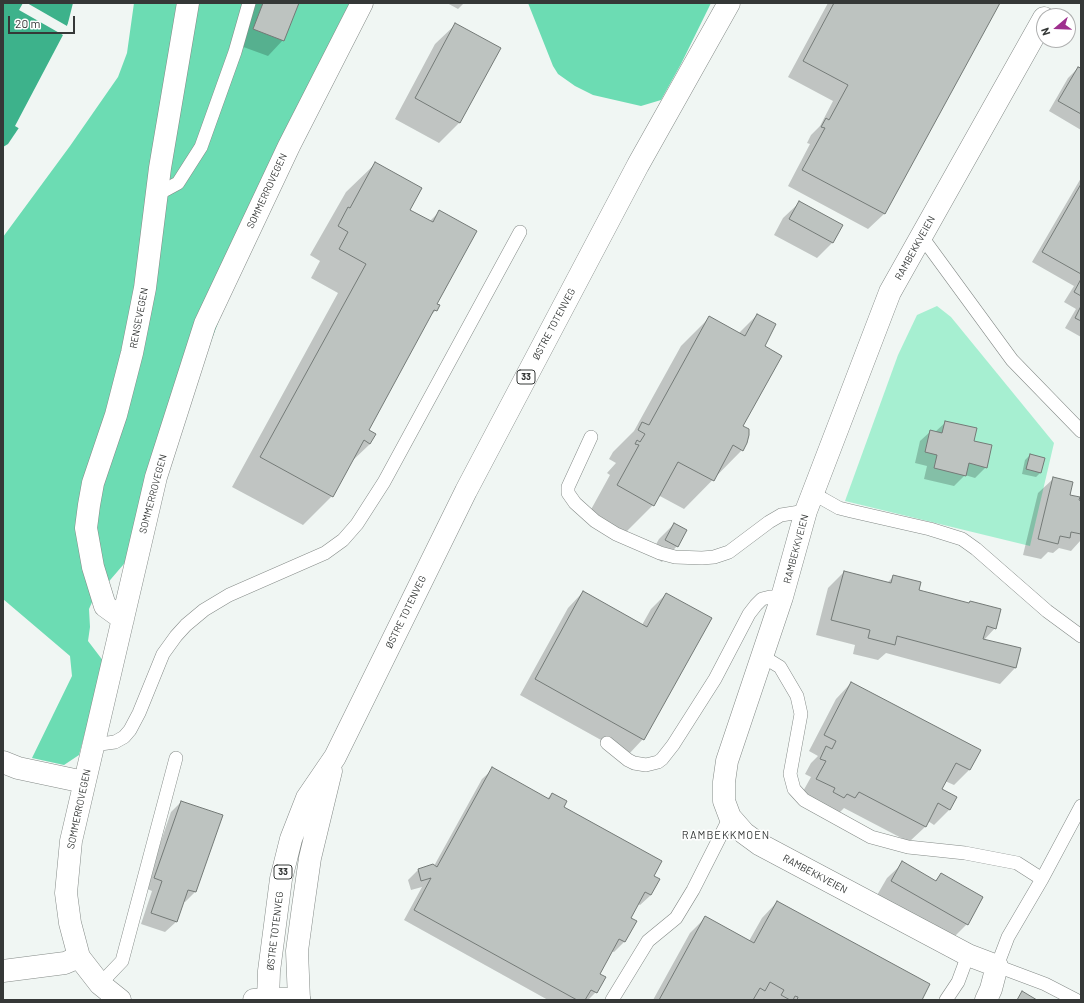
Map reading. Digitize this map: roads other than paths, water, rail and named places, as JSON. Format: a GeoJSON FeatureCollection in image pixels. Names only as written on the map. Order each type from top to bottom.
{"type":"FeatureCollection","features":[{"type":"Feature","properties":{"kind":"street","name":"RENSEVEGEN"},"geometry":{"type":"LineString","coordinates":[[123,619],[105,606],[92,567],[86,528],[93,483],[116,415],[132,353],[145,288],[160,168],[188,3]]}},
{"type":"Feature","properties":{"kind":"street","name":"SOMMERROVEGEN"},"geometry":{"type":"LineString","coordinates":[[120,1000],[100,984],[79,957],[70,923],[66,893],[71,841],[156,477],[205,324],[289,146],[362,3]]}},
{"type":"Feature","properties":{"kind":"street","name":"ØSTRE TOTENVEG"},"geometry":{"type":"LineString","coordinates":[[335,757],[310,858],[297,951],[299,1000],[263,1000],[269,971],[281,879],[291,839],[307,798],[335,757],[466,491],[638,165],[728,3]]}},
{"type":"Feature","properties":{"kind":"street","name":"RAMBEKKVEIEN"},"geometry":{"type":"LineString","coordinates":[[997,966],[968,955],[759,844],[744,833],[730,817],[724,801],[724,782],[727,761],[782,596],[809,502],[890,292],[1036,33]]}},
{"type":"Feature","properties":{"kind":"street"},"geometry":{"type":"LineString","coordinates":[[3,762],[18,768],[84,782]]}},
{"type":"Feature","properties":{"kind":"street"},"geometry":{"type":"LineString","coordinates":[[3,971],[65,963],[79,957]]}},
{"type":"Feature","properties":{"kind":"street"},"geometry":{"type":"LineString","coordinates":[[986,1000],[991,989],[997,966]]}},
{"type":"Feature","properties":{"kind":"lane"},"geometry":{"type":"LineString","coordinates":[[156,195],[178,183],[201,147],[235,52],[249,3]]}},
{"type":"Feature","properties":{"kind":"lane"},"geometry":{"type":"LineString","coordinates":[[93,745],[115,742],[124,737],[130,730],[139,713],[163,654],[176,636],[204,610],[229,595],[325,553],[343,540],[357,524],[384,482],[520,232]]}},
{"type":"Feature","properties":{"kind":"lane"},"geometry":{"type":"LineString","coordinates":[[922,237],[1012,360],[1081,431]]}},
{"type":"Feature","properties":{"kind":"lane"},"geometry":{"type":"LineString","coordinates":[[591,437],[568,487],[568,493],[575,504],[596,521],[616,534],[660,553],[681,557],[714,557],[729,552],[769,522],[809,502],[834,505],[851,511],[930,529],[962,539],[976,548],[1046,611],[1081,636]]}},
{"type":"Feature","properties":{"kind":"lane"},"geometry":{"type":"LineString","coordinates":[[607,743],[634,763],[646,765],[658,762],[662,759],[674,745],[715,679],[753,610],[762,599],[782,596]]}},
{"type":"Feature","properties":{"kind":"lane"},"geometry":{"type":"LineString","coordinates":[[762,656],[780,667],[797,696],[802,714],[790,774],[794,789],[804,800],[871,837],[908,847],[965,852],[1017,863],[1042,879]]}},
{"type":"Feature","properties":{"kind":"lane"},"geometry":{"type":"LineString","coordinates":[[100,984],[122,960],[176,758]]}},
{"type":"Feature","properties":{"kind":"lane"},"geometry":{"type":"LineString","coordinates":[[1076,1000],[1045,984],[997,966],[1008,937],[1042,879],[1081,806]]}},
{"type":"Feature","properties":{"kind":"lane"},"geometry":{"type":"LineString","coordinates":[[612,1000],[648,941],[676,918],[693,890],[730,817]]}},
{"type":"Feature","properties":{"kind":"lane"},"geometry":{"type":"LineString","coordinates":[[946,1000],[958,982],[968,955]]}},
{"type":"Feature","properties":{"kind":"district","name":"RAMBEKKMOEN"},"geometry":{"type":"Point","coordinates":[726,835]}}]}
